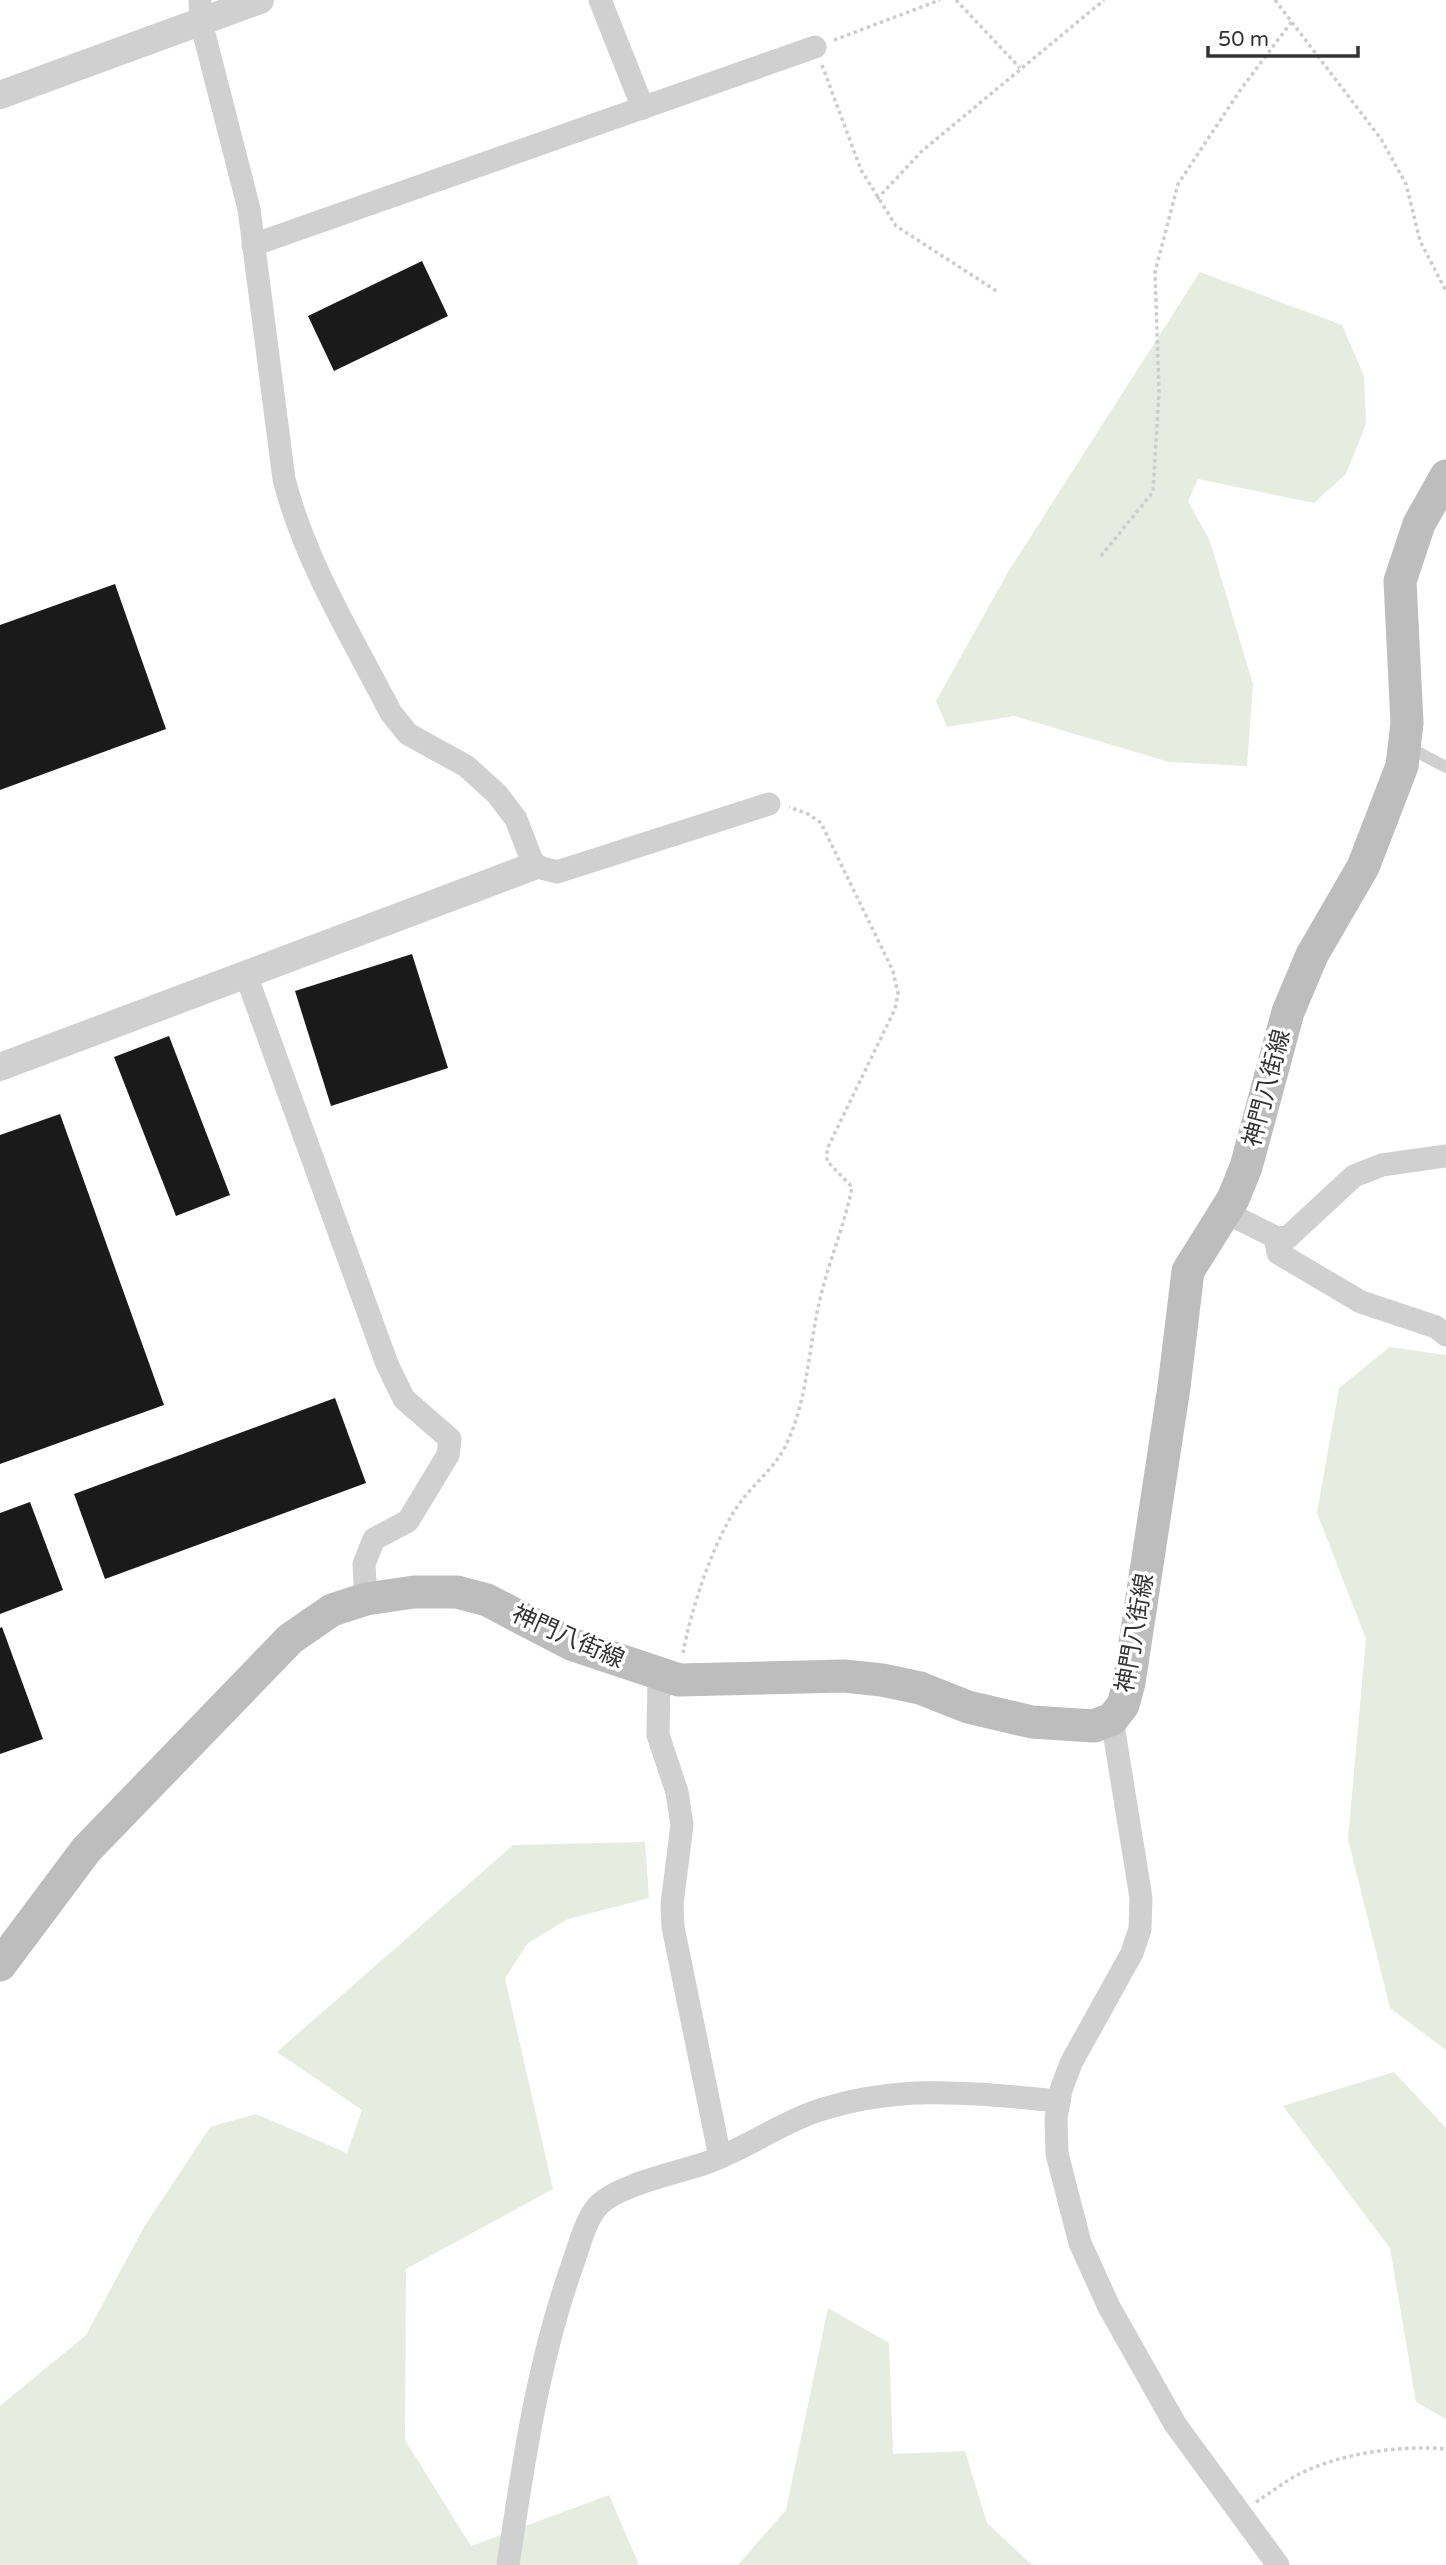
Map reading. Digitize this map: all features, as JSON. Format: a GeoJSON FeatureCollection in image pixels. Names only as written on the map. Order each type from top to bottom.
{"type":"FeatureCollection","features":[{"type":"Feature","properties":{"kind":"main road","name":"神門八街線"},"geometry":{"type":"LineString","coordinates":[[0,1965],[86,1850],[290,1639],[332,1610],[366,1599],[414,1592],[457,1592],[487,1600],[571,1644],[669,1677],[844,1676],[920,1688],[968,1707],[1032,1722],[1094,1726],[1112,1719],[1123,1706],[1129,1683],[1172,1400],[1188,1271],[1227,1213],[1246,1167],[1288,1012],[1312,955],[1363,867],[1402,766],[1407,723],[1400,581],[1419,524],[1446,476]]}},
{"type":"Feature","properties":{"kind":"street"},"geometry":{"type":"LineString","coordinates":[[0,95],[200,11],[260,0]]}},
{"type":"Feature","properties":{"kind":"street"},"geometry":{"type":"LineString","coordinates":[[600,0],[643,108]]}},
{"type":"Feature","properties":{"kind":"street"},"geometry":{"type":"LineString","coordinates":[[200,11],[249,209],[284,479],[292,513],[316,567],[391,713],[408,734],[466,766],[497,794],[516,818],[534,866]]}},
{"type":"Feature","properties":{"kind":"street"},"geometry":{"type":"LineString","coordinates":[[253,245],[815,47]]}},
{"type":"Feature","properties":{"kind":"street"},"geometry":{"type":"LineString","coordinates":[[0,1067],[534,866],[557,872],[769,804]]}},
{"type":"Feature","properties":{"kind":"street"},"geometry":{"type":"LineString","coordinates":[[246,975],[387,1364],[404,1399],[450,1438],[448,1455],[408,1521],[374,1539],[364,1564],[366,1599]]}},
{"type":"Feature","properties":{"kind":"street"},"geometry":{"type":"LineString","coordinates":[[1227,1213],[1275,1237],[1287,1238],[1354,1176],[1382,1165],[1446,1156]]}},
{"type":"Feature","properties":{"kind":"street"},"geometry":{"type":"LineString","coordinates":[[1275,1237],[1278,1253],[1349,1295],[1436,1327],[1446,1335]]}},
{"type":"Feature","properties":{"kind":"street"},"geometry":{"type":"LineString","coordinates":[[669,1677],[658,1735],[677,1792],[682,1825],[672,1904],[673,1927],[720,2157]]}},
{"type":"Feature","properties":{"kind":"street"},"geometry":{"type":"LineString","coordinates":[[1112,1719],[1141,1898],[1140,1929],[1132,1953],[1071,2063],[1059,2101],[1057,2154],[1080,2243],[1109,2307],[1175,2424],[1278,2565]]}},
{"type":"Feature","properties":{"kind":"street"},"geometry":{"type":"LineString","coordinates":[[508,2565],[524,2458],[548,2345],[585,2227],[597,2207],[612,2195],[720,2157],[810,2113],[860,2097],[902,2092],[958,2092],[1059,2101]]}},
{"type":"Feature","properties":{"kind":"lane"},"geometry":{"type":"LineString","coordinates":[[1404,746],[1446,767]]}},
{"type":"Feature","properties":{"kind":"path"},"geometry":{"type":"LineString","coordinates":[[940,0],[815,47],[860,170],[897,226],[998,292]]}},
{"type":"Feature","properties":{"kind":"path"},"geometry":{"type":"LineString","coordinates":[[956,0],[1020,68]]}},
{"type":"Feature","properties":{"kind":"path"},"geometry":{"type":"LineString","coordinates":[[877,199],[922,151],[1104,0]]}},
{"type":"Feature","properties":{"kind":"path"},"geometry":{"type":"LineString","coordinates":[[1275,0],[1293,20],[1381,139],[1406,184],[1420,241],[1446,291]]}},
{"type":"Feature","properties":{"kind":"path"},"geometry":{"type":"LineString","coordinates":[[1101,556],[1153,492],[1159,392],[1155,272],[1178,184],[1241,89],[1293,20]]}},
{"type":"Feature","properties":{"kind":"path"},"geometry":{"type":"LineString","coordinates":[[669,1677],[688,1628],[701,1582],[741,1501],[784,1449],[799,1417],[811,1367],[820,1296],[852,1187],[827,1161],[827,1149],[895,1009],[898,993],[893,971],[821,823],[800,811],[769,804]]}},
{"type":"Feature","properties":{"kind":"path"},"geometry":{"type":"LineString","coordinates":[[1240,2512],[1298,2475],[1337,2462],[1384,2450],[1419,2447],[1446,2449]]}},
{"type":"Feature","properties":{"kind":"shaded area"},"geometry":{"type":"Polygon","coordinates":[[[1200,272],[1342,325],[1364,376],[1366,424],[1346,474],[1314,503],[1198,479],[1188,501],[1210,541],[1253,684],[1247,766],[1169,762],[1014,716],[947,727],[936,701],[1008,572],[1200,272]]]}},
{"type":"Feature","properties":{"kind":"shaded area"},"geometry":{"type":"Polygon","coordinates":[[[1390,1347],[1446,1355],[1446,2050],[1390,2008],[1348,1839],[1366,1639],[1317,1513],[1339,1388],[1390,1347]]]}},
{"type":"Feature","properties":{"kind":"shaded area"},"geometry":{"type":"Polygon","coordinates":[[[645,1842],[649,1898],[568,1919],[528,1943],[505,1978],[553,2189],[406,2269],[405,2440],[471,2546],[609,2495],[639,2565],[0,2565],[0,2406],[86,2335],[144,2227],[210,2127],[256,2114],[347,2153],[362,2110],[277,2052],[513,1845],[645,1842]]]}},
{"type":"Feature","properties":{"kind":"shaded area"},"geometry":{"type":"Polygon","coordinates":[[[1394,2072],[1446,2128],[1446,2419],[1416,2402],[1390,2248],[1283,2106],[1394,2072]]]}},
{"type":"Feature","properties":{"kind":"shaded area"},"geometry":{"type":"Polygon","coordinates":[[[828,2308],[889,2343],[893,2454],[965,2451],[987,2523],[1032,2565],[738,2565],[786,2510],[828,2308]]]}},
{"type":"Feature","properties":{"kind":"building"},"geometry":{"type":"Polygon","coordinates":[[[422,261],[448,316],[334,371],[308,316],[422,261]]]}},
{"type":"Feature","properties":{"kind":"building"},"geometry":{"type":"Polygon","coordinates":[[[115,584],[166,729],[0,790],[0,625],[115,584]]]}},
{"type":"Feature","properties":{"kind":"building"},"geometry":{"type":"Polygon","coordinates":[[[412,954],[448,1068],[331,1106],[295,991],[412,954]]]}},
{"type":"Feature","properties":{"kind":"building"},"geometry":{"type":"Polygon","coordinates":[[[169,1036],[230,1195],[176,1216],[114,1057],[169,1036]]]}},
{"type":"Feature","properties":{"kind":"building"},"geometry":{"type":"Polygon","coordinates":[[[60,1114],[164,1405],[0,1464],[0,1135],[60,1114]]]}},
{"type":"Feature","properties":{"kind":"building"},"geometry":{"type":"Polygon","coordinates":[[[335,1398],[366,1483],[105,1579],[74,1494],[335,1398]]]}},
{"type":"Feature","properties":{"kind":"building"},"geometry":{"type":"Polygon","coordinates":[[[30,1502],[63,1590],[0,1614],[0,1513],[30,1502]]]}},
{"type":"Feature","properties":{"kind":"building"},"geometry":{"type":"Polygon","coordinates":[[[2,1627],[43,1739],[0,1754],[0,1628],[2,1627]]]}}]}
